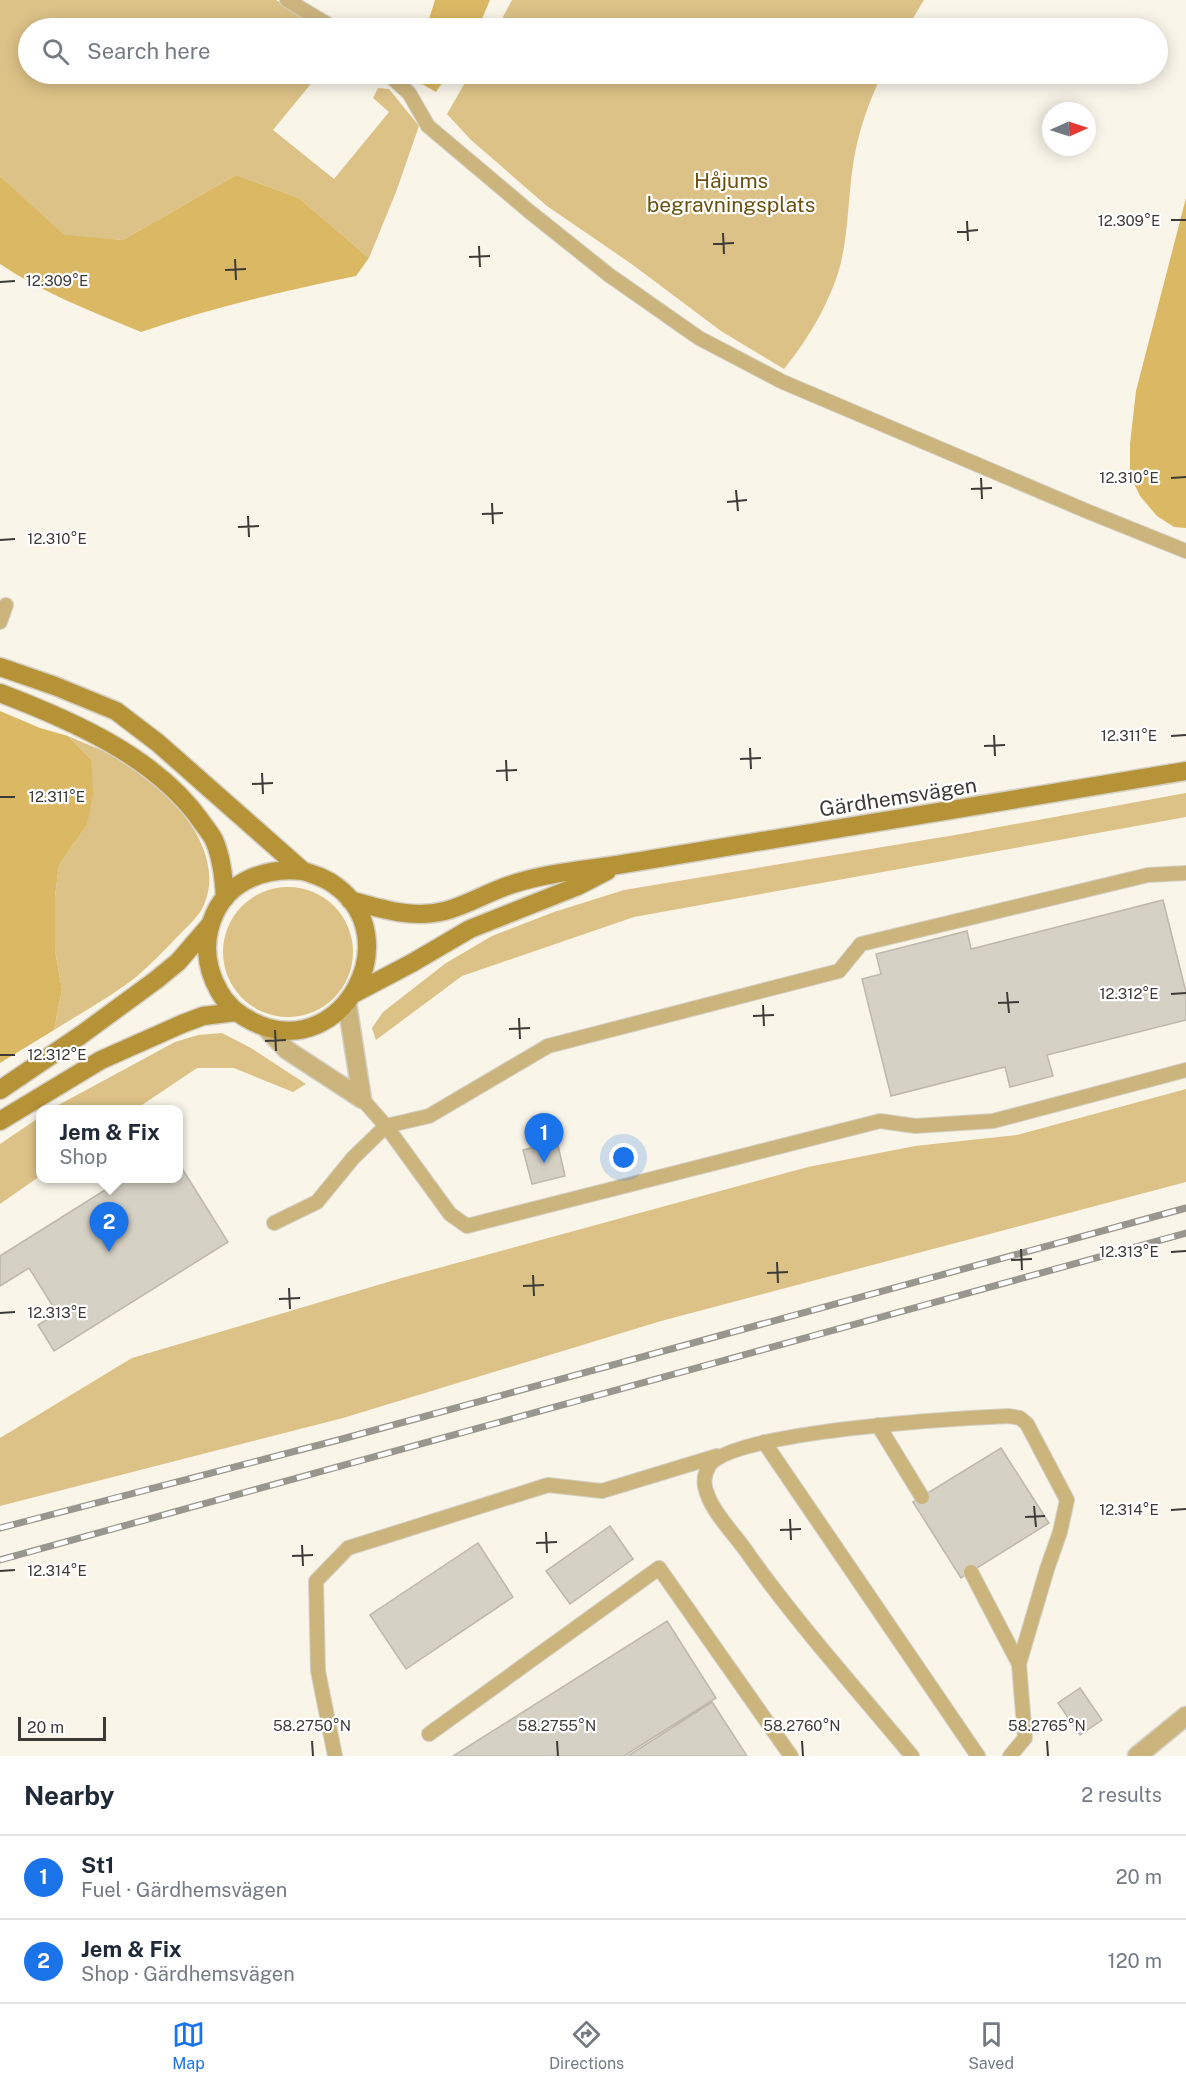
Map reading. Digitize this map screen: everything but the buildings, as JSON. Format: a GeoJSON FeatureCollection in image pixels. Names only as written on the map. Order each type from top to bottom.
{"type":"FeatureCollection","features":[{"type":"Feature","properties":{"kind":"main road"},"geometry":{"type":"LineString","coordinates":[[0,667],[116,711],[158,742],[303,871]]}},
{"type":"Feature","properties":{"kind":"main road"},"geometry":{"type":"LineString","coordinates":[[0,693],[46,711],[128,754],[162,779],[190,807],[214,840],[223,869],[225,898]]}},
{"type":"Feature","properties":{"kind":"main road","name":"Gärdhemsvägen"},"geometry":{"type":"LineString","coordinates":[[350,900],[390,912],[422,914],[446,911],[512,884],[557,873],[616,866],[1186,771]]}},
{"type":"Feature","properties":{"kind":"main road","name":"Gärdhemsvägen"},"geometry":{"type":"LineString","coordinates":[[351,998],[470,929],[578,886],[616,866]]}},
{"type":"Feature","properties":{"kind":"main road"},"geometry":{"type":"LineString","coordinates":[[275,870],[303,871],[337,886],[350,900],[365,929],[366,962],[362,978],[351,998],[324,1021],[310,1027],[280,1030],[250,1021],[236,1012],[222,998],[207,962],[207,943],[217,910],[235,888],[260,874],[275,870]]}},
{"type":"Feature","properties":{"kind":"main road"},"geometry":{"type":"LineString","coordinates":[[0,1090],[156,980],[178,962],[211,924]]}},
{"type":"Feature","properties":{"kind":"main road"},"geometry":{"type":"LineString","coordinates":[[0,1120],[101,1060],[204,1016],[236,1012]]}},
{"type":"Feature","properties":{"kind":"street"},"geometry":{"type":"LineString","coordinates":[[351,998],[355,1064],[362,1099]]}},
{"type":"Feature","properties":{"kind":"street"},"geometry":{"type":"LineString","coordinates":[[265,1027],[287,1050],[362,1099]]}},
{"type":"Feature","properties":{"kind":"street"},"geometry":{"type":"LineString","coordinates":[[1137,1756],[1186,1716]]}},
{"type":"Feature","properties":{"kind":"lane"},"geometry":{"type":"LineString","coordinates":[[287,0],[317,18]]}},
{"type":"Feature","properties":{"kind":"lane"},"geometry":{"type":"LineString","coordinates":[[399,84],[409,93],[428,126],[530,212],[609,274],[699,338],[783,382],[1186,551]]}},
{"type":"Feature","properties":{"kind":"lane"},"geometry":{"type":"LineString","coordinates":[[0,622],[6,605]]}},
{"type":"Feature","properties":{"kind":"lane"},"geometry":{"type":"LineString","coordinates":[[274,1223],[317,1202],[353,1158],[386,1126],[429,1116],[548,1047],[839,971],[861,944],[1148,875],[1186,873]]}},
{"type":"Feature","properties":{"kind":"lane"},"geometry":{"type":"LineString","coordinates":[[362,1099],[386,1126],[450,1214],[467,1226],[880,1121],[915,1125],[993,1121],[1186,1070]]}},
{"type":"Feature","properties":{"kind":"lane"},"geometry":{"type":"LineString","coordinates":[[335,1756],[318,1671],[316,1581],[348,1548],[548,1485],[602,1491],[764,1442],[846,1428],[1009,1416],[1020,1418],[1027,1424],[1067,1500],[1019,1664],[1024,1738],[1010,1756]]}},
{"type":"Feature","properties":{"kind":"lane"},"geometry":{"type":"LineString","coordinates":[[878,1425],[922,1497]]}},
{"type":"Feature","properties":{"kind":"lane"},"geometry":{"type":"LineString","coordinates":[[764,1442],[978,1756]]}},
{"type":"Feature","properties":{"kind":"lane"},"geometry":{"type":"LineString","coordinates":[[719,1456],[709,1466],[703,1482],[708,1498],[764,1577],[912,1756]]}},
{"type":"Feature","properties":{"kind":"lane"},"geometry":{"type":"LineString","coordinates":[[429,1734],[659,1568],[791,1756]]}},
{"type":"Feature","properties":{"kind":"lane"},"geometry":{"type":"LineString","coordinates":[[971,1572],[1019,1664]]}},
{"type":"Feature","properties":{"kind":"green space"},"geometry":{"type":"Polygon","coordinates":[[[0,0],[276,0],[304,18],[18,18],[18,84],[311,84],[273,130],[334,179],[389,112],[373,98],[378,88],[389,89],[419,126],[396,192],[369,258],[299,198],[236,175],[123,240],[64,236],[0,176],[0,0]]]}},
{"type":"Feature","properties":{"kind":"green space"},"geometry":{"type":"Polygon","coordinates":[[[512,0],[924,0],[913,18],[502,18],[512,0]]]}},
{"type":"Feature","properties":{"kind":"green space","name":"Håjums begravningsplats"},"geometry":{"type":"Polygon","coordinates":[[[464,84],[878,84],[868,107],[853,165],[840,268],[813,328],[784,369],[721,331],[633,265],[547,206],[471,140],[447,114],[464,84]]]}},
{"type":"Feature","properties":{"kind":"green space"},"geometry":{"type":"Polygon","coordinates":[[[68,736],[130,765],[179,808],[203,847],[208,867],[209,888],[202,909],[197,916],[146,968],[116,992],[54,1030],[62,990],[55,950],[55,896],[59,865],[87,825],[91,759],[68,736]]]}},
{"type":"Feature","properties":{"kind":"green space"},"geometry":{"type":"Polygon","coordinates":[[[1186,793],[1186,817],[634,917],[462,976],[376,1040],[372,1028],[383,1012],[446,963],[492,936],[554,912],[624,890],[961,834],[1186,793]]]}},
{"type":"Feature","properties":{"kind":"green space"},"geometry":{"type":"Polygon","coordinates":[[[288,887],[313,892],[334,906],[348,927],[353,952],[348,977],[334,998],[313,1012],[288,1017],[263,1012],[242,998],[228,977],[223,952],[228,927],[242,906],[263,892],[288,887]]]}},
{"type":"Feature","properties":{"kind":"green space"},"geometry":{"type":"Polygon","coordinates":[[[222,1033],[251,1048],[306,1084],[293,1092],[234,1068],[197,1068],[142,1105],[58,1105],[175,1042],[198,1035],[222,1033]]]}},
{"type":"Feature","properties":{"kind":"green space"},"geometry":{"type":"Polygon","coordinates":[[[1186,1089],[1186,1182],[661,1321],[343,1418],[0,1506],[0,1438],[132,1358],[398,1279],[808,1167],[915,1146],[1017,1135],[1186,1089]]]}},
{"type":"Feature","properties":{"kind":"green space"},"geometry":{"type":"Polygon","coordinates":[[[36,1120],[36,1179],[0,1204],[0,1144],[36,1120]]]}},
{"type":"Feature","properties":{"kind":"shaded area"},"geometry":{"type":"Polygon","coordinates":[[[435,0],[490,0],[482,18],[429,18],[435,0]]]}},
{"type":"Feature","properties":{"kind":"shaded area"},"geometry":{"type":"Polygon","coordinates":[[[422,84],[441,84],[436,92],[422,84]]]}},
{"type":"Feature","properties":{"kind":"shaded area"},"geometry":{"type":"Polygon","coordinates":[[[236,175],[299,198],[369,258],[356,276],[247,301],[141,332],[51,293],[0,264],[0,176],[64,235],[123,240],[236,175]]]}},
{"type":"Feature","properties":{"kind":"shaded area"},"geometry":{"type":"Polygon","coordinates":[[[1186,198],[1186,528],[1174,527],[1157,516],[1140,496],[1130,475],[1130,444],[1136,391],[1186,198]]]}},
{"type":"Feature","properties":{"kind":"shaded area"},"geometry":{"type":"Polygon","coordinates":[[[0,711],[40,728],[68,736],[91,759],[93,793],[87,825],[59,865],[55,896],[55,950],[62,990],[54,1030],[0,1063],[0,711]]]}},
{"type":"Feature","properties":{"kind":"railway"},"geometry":{"type":"LineString","coordinates":[[0,1528],[342,1439],[1186,1208]]}},
{"type":"Feature","properties":{"kind":"railway"},"geometry":{"type":"LineString","coordinates":[[0,1560],[1186,1233]]}},
{"type":"Feature","properties":{"kind":"place","name":"St1"},"geometry":{"type":"Point","coordinates":[544,1163]}},
{"type":"Feature","properties":{"kind":"place","name":"Jem & Fix"},"geometry":{"type":"Point","coordinates":[109,1252]}}]}
